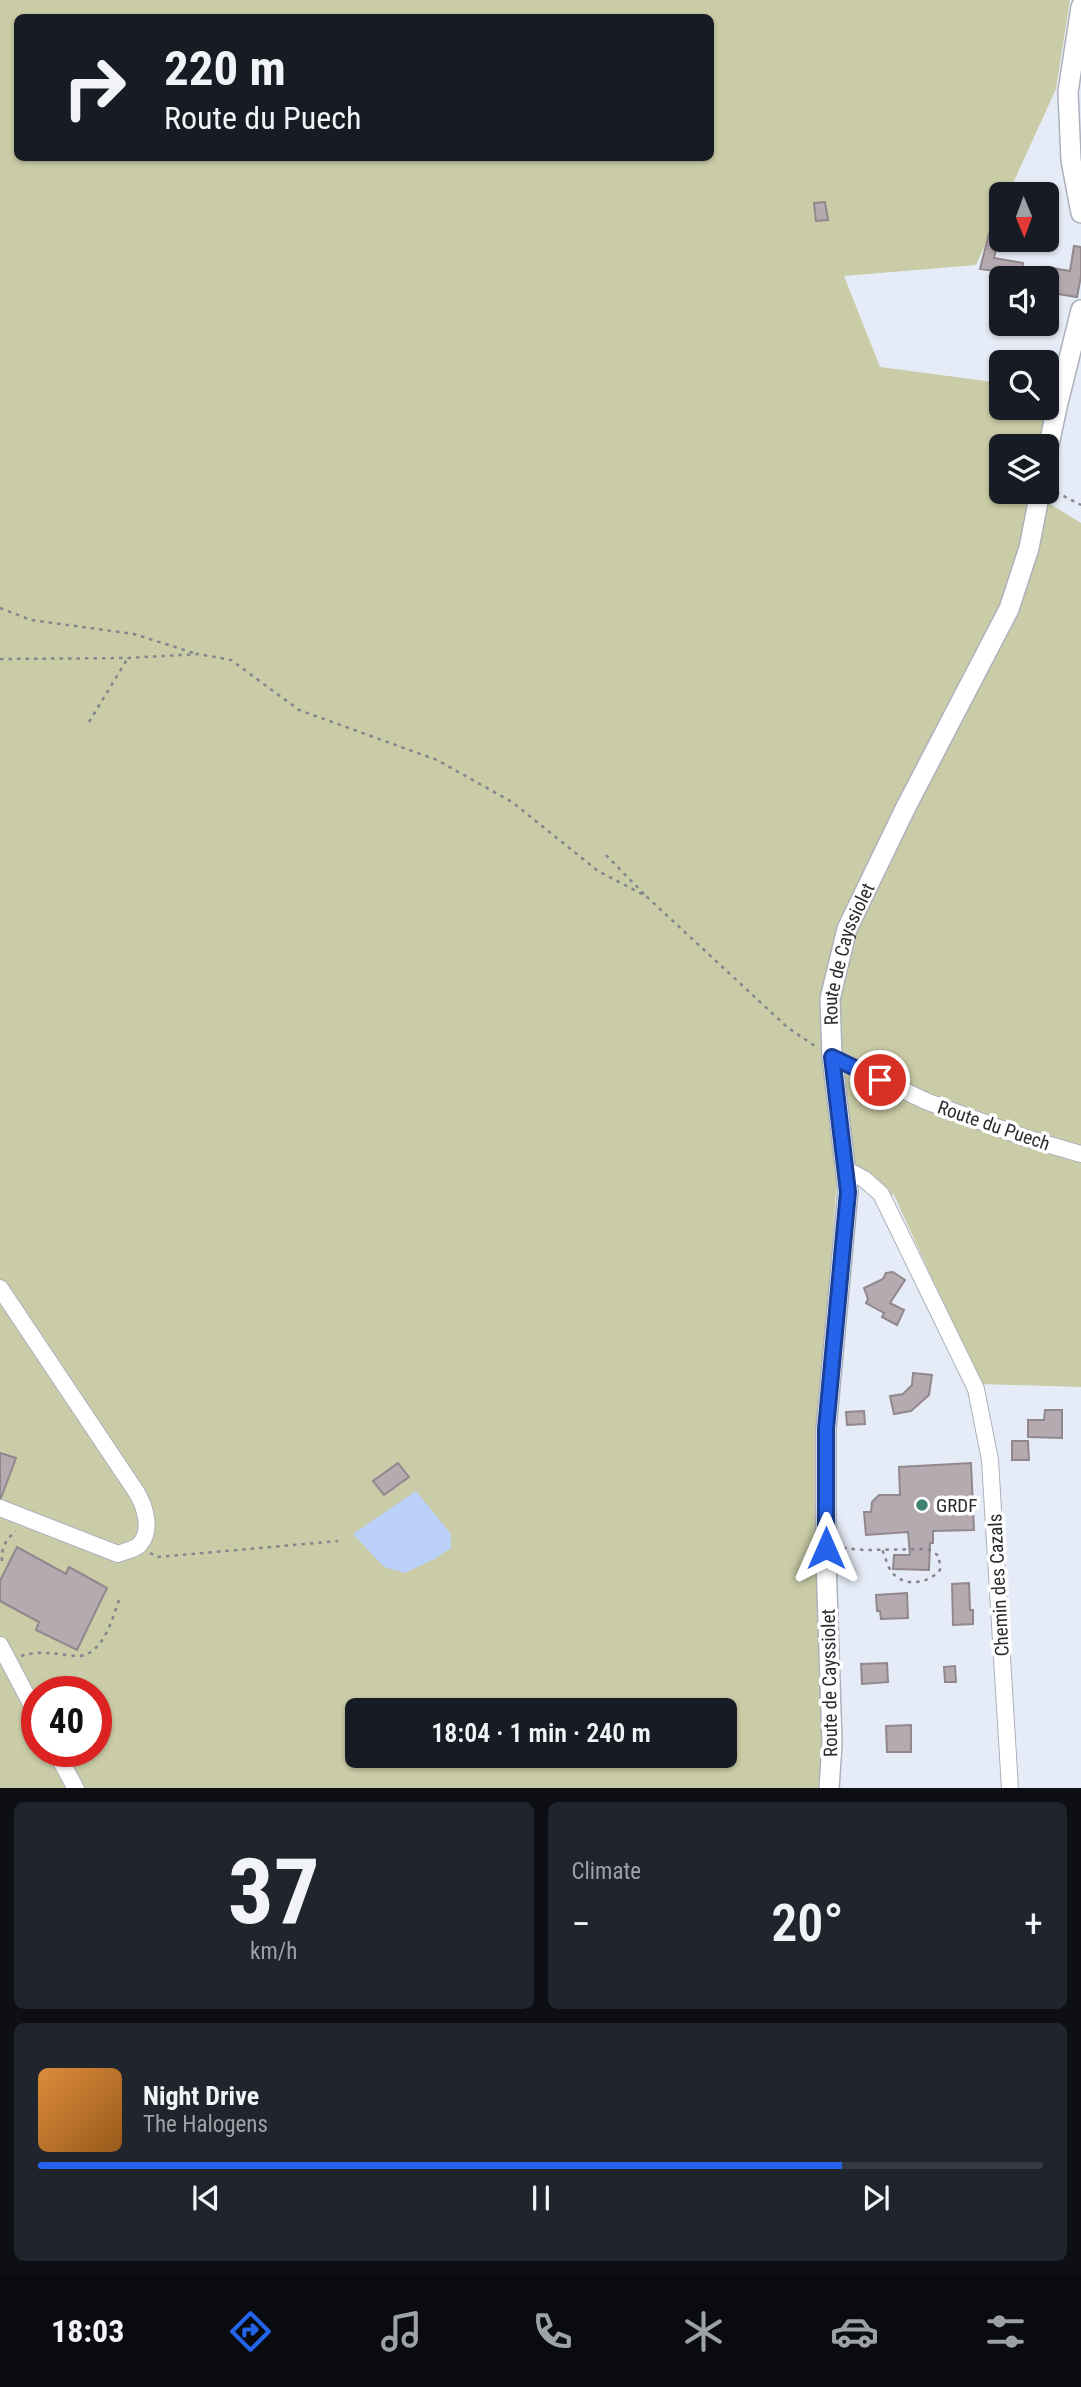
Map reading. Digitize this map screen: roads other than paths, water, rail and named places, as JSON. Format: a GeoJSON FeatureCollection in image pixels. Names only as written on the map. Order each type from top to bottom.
{"type":"FeatureCollection","features":[{"type":"Feature","properties":{"kind":"street"},"geometry":{"type":"LineString","coordinates":[[1081,8],[1068,92],[1071,160],[1081,213]]}},
{"type":"Feature","properties":{"kind":"street"},"geometry":{"type":"LineString","coordinates":[[1052,434],[1081,310]]}},
{"type":"Feature","properties":{"kind":"street","name":"Route de Cayssiolet"},"geometry":{"type":"LineString","coordinates":[[829,1788],[832,1732],[826,1548],[826,1429],[848,1192],[832,1057],[830,999],[847,929],[906,807],[1009,609],[1029,548],[1038,504]]}},
{"type":"Feature","properties":{"kind":"street","name":"Route du Puech"},"geometry":{"type":"LineString","coordinates":[[832,1057],[928,1102],[1026,1138],[1081,1154]]}},
{"type":"Feature","properties":{"kind":"street","name":"Chemin des Cazals"},"geometry":{"type":"LineString","coordinates":[[847,1170],[881,1194],[976,1389],[990,1460],[1010,1788]]}},
{"type":"Feature","properties":{"kind":"street"},"geometry":{"type":"LineString","coordinates":[[0,1288],[137,1493],[146,1511],[145,1537],[137,1547],[118,1553],[0,1508]]}},
{"type":"Feature","properties":{"kind":"street"},"geometry":{"type":"LineString","coordinates":[[0,1645],[21,1685]]}},
{"type":"Feature","properties":{"kind":"street"},"geometry":{"type":"LineString","coordinates":[[64,1767],[76,1788]]}},
{"type":"Feature","properties":{"kind":"water"},"geometry":{"type":"Polygon","coordinates":[[[416,1491],[451,1534],[451,1548],[405,1573],[384,1567],[353,1534],[416,1491]]]}},
{"type":"Feature","properties":{"kind":"place","name":"GRDF"},"geometry":{"type":"Point","coordinates":[922,1505]}}]}
